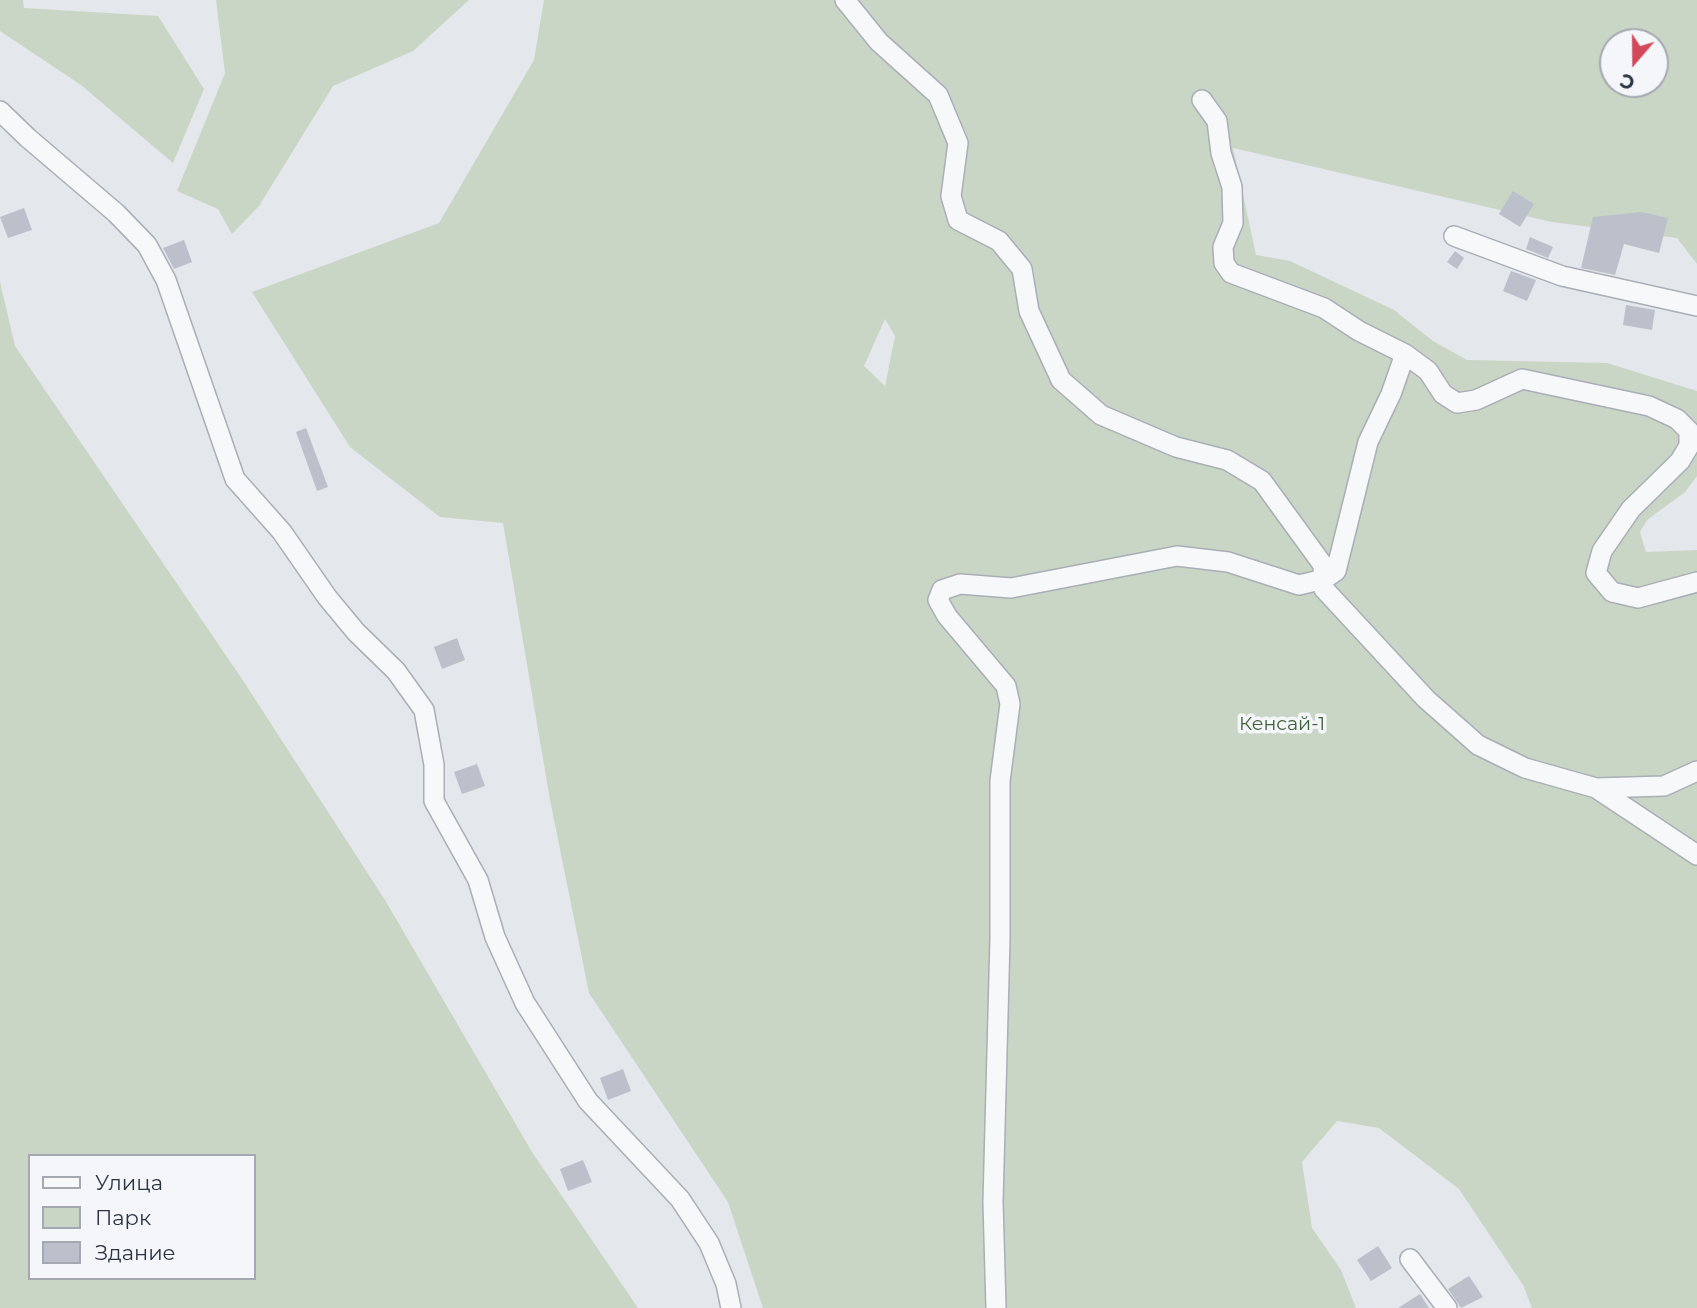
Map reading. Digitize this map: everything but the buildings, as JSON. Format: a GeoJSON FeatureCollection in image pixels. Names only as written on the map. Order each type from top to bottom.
{"type":"FeatureCollection","features":[{"type":"Feature","properties":{"kind":"street"},"geometry":{"type":"LineString","coordinates":[[845,0],[879,42],[938,95],[958,143],[951,196],[958,220],[999,241],[1022,269],[1029,311],[1061,380],[1101,415],[1176,447],[1227,460],[1262,481],[1323,565],[1325,589],[1426,699],[1478,744],[1525,768],[1597,788],[1664,786],[1697,771]]}},
{"type":"Feature","properties":{"kind":"street"},"geometry":{"type":"LineString","coordinates":[[1202,100],[1217,121],[1221,153],[1232,187],[1233,223],[1223,247],[1224,263],[1231,273],[1324,309],[1359,331],[1405,354],[1428,371],[1443,394],[1457,403],[1476,400],[1522,379],[1649,405],[1677,419],[1689,431],[1689,446],[1679,461],[1631,509],[1602,551],[1596,573],[1612,592],[1638,598],[1697,582]]}},
{"type":"Feature","properties":{"kind":"street"},"geometry":{"type":"LineString","coordinates":[[0,111],[27,138],[116,213],[147,244],[166,280],[235,479],[282,532],[327,597],[356,632],[396,671],[424,710],[434,765],[434,801],[478,880],[495,937],[525,1003],[588,1101],[647,1167],[680,1199],[709,1243],[726,1283],[731,1308]]}},
{"type":"Feature","properties":{"kind":"street"},"geometry":{"type":"LineString","coordinates":[[1454,236],[1562,276],[1697,306]]}},
{"type":"Feature","properties":{"kind":"street"},"geometry":{"type":"LineString","coordinates":[[996,1308],[993,1202],[1000,939],[1000,781],[1010,704],[1006,686],[947,616],[938,600],[942,590],[960,584],[1011,589],[1178,556],[1228,562],[1299,585],[1324,579],[1336,571],[1368,442],[1391,394],[1405,354]]}},
{"type":"Feature","properties":{"kind":"street"},"geometry":{"type":"LineString","coordinates":[[1597,788],[1697,855]]}},
{"type":"Feature","properties":{"kind":"street"},"geometry":{"type":"LineString","coordinates":[[1410,1259],[1447,1308]]}},
{"type":"Feature","properties":{"kind":"green space"},"geometry":{"type":"Polygon","coordinates":[[[0,0],[23,0],[24,8],[158,16],[204,89],[173,163],[81,85],[0,31],[0,0]]]}},
{"type":"Feature","properties":{"kind":"green space"},"geometry":{"type":"Polygon","coordinates":[[[216,0],[469,0],[413,51],[333,86],[259,206],[232,234],[218,209],[177,191],[225,73],[216,0]]]}},
{"type":"Feature","properties":{"kind":"green space","name":"Кенсай-1"},"geometry":{"type":"Polygon","coordinates":[[[544,0],[1697,0],[1697,264],[1677,238],[1552,222],[1233,148],[1256,255],[1290,261],[1394,310],[1433,341],[1467,360],[1607,363],[1697,391],[1697,476],[1685,492],[1647,520],[1640,532],[1646,552],[1697,550],[1697,1308],[1532,1308],[1523,1285],[1459,1189],[1379,1128],[1337,1121],[1302,1162],[1312,1228],[1341,1270],[1356,1308],[763,1308],[728,1202],[589,993],[550,800],[503,523],[440,517],[350,447],[252,292],[439,223],[534,60],[544,0]],[[885,319],[864,366],[885,386],[895,336],[885,319]]]}},
{"type":"Feature","properties":{"kind":"green space"},"geometry":{"type":"Polygon","coordinates":[[[0,282],[15,346],[242,679],[385,900],[532,1152],[638,1308],[0,1308],[0,282]]]}}]}
